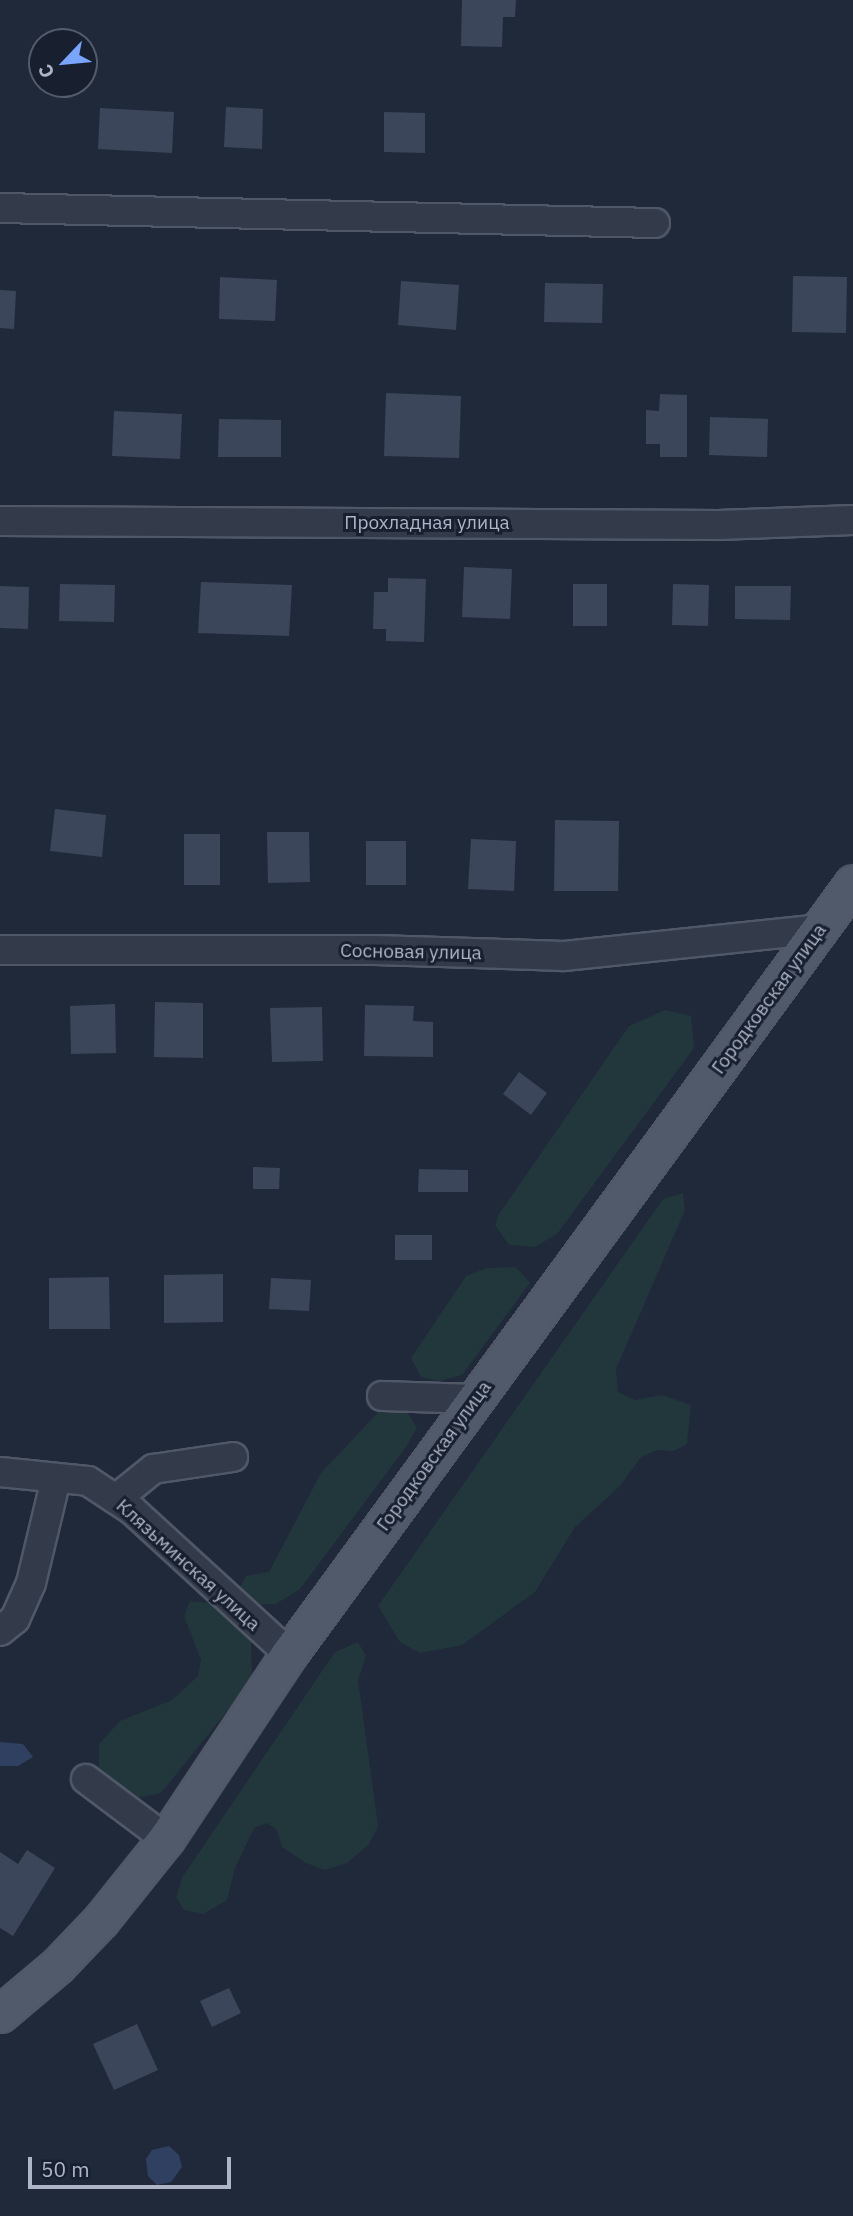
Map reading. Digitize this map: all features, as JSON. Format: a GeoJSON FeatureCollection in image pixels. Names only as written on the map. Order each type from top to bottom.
{"type":"FeatureCollection","features":[{"type":"Feature","properties":{"kind":"main road","name":"Городковская улица"},"geometry":{"type":"LineString","coordinates":[[0,2014],[29,1992],[84,1938],[166,1839],[289,1654],[853,883]]}},
{"type":"Feature","properties":{"kind":"street"},"geometry":{"type":"LineString","coordinates":[[0,208],[655,223]]}},
{"type":"Feature","properties":{"kind":"street","name":"Прохладная улица"},"geometry":{"type":"LineString","coordinates":[[0,521],[718,525],[853,520]]}},
{"type":"Feature","properties":{"kind":"street","name":"Сосновая улица"},"geometry":{"type":"LineString","coordinates":[[0,950],[375,950],[564,956],[820,929]]}},
{"type":"Feature","properties":{"kind":"street"},"geometry":{"type":"LineString","coordinates":[[382,1396],[476,1399]]}},
{"type":"Feature","properties":{"kind":"street"},"geometry":{"type":"LineString","coordinates":[[116,1499],[153,1469],[233,1457]]}},
{"type":"Feature","properties":{"kind":"street","name":"Клязьминская улица"},"geometry":{"type":"LineString","coordinates":[[0,1472],[88,1481],[132,1510],[289,1654]]}},
{"type":"Feature","properties":{"kind":"street"},"geometry":{"type":"LineString","coordinates":[[0,1631],[15,1619],[31,1584],[56,1479]]}},
{"type":"Feature","properties":{"kind":"street"},"geometry":{"type":"LineString","coordinates":[[86,1779],[166,1839]]}},
{"type":"Feature","properties":{"kind":"green space"},"geometry":{"type":"Polygon","coordinates":[[[665,1010],[691,1016],[694,1048],[557,1234],[535,1247],[509,1245],[495,1225],[499,1214],[629,1026],[665,1010]]]}},
{"type":"Feature","properties":{"kind":"green space"},"geometry":{"type":"Polygon","coordinates":[[[683,1193],[685,1210],[616,1369],[618,1392],[635,1400],[662,1395],[691,1405],[687,1444],[674,1451],[657,1450],[641,1457],[620,1486],[575,1527],[535,1592],[462,1645],[420,1653],[400,1642],[378,1606],[663,1199],[683,1193]]]}},
{"type":"Feature","properties":{"kind":"green space"},"geometry":{"type":"Polygon","coordinates":[[[516,1267],[530,1283],[462,1375],[439,1381],[421,1377],[411,1358],[466,1276],[487,1268],[516,1267]]]}},
{"type":"Feature","properties":{"kind":"green space"},"geometry":{"type":"Polygon","coordinates":[[[385,1405],[405,1408],[417,1428],[406,1447],[300,1589],[276,1604],[254,1605],[239,1589],[246,1576],[269,1572],[321,1473],[385,1405]]]}},
{"type":"Feature","properties":{"kind":"green space"},"geometry":{"type":"Polygon","coordinates":[[[190,1601],[212,1603],[251,1637],[252,1680],[161,1793],[137,1798],[99,1769],[99,1744],[120,1721],[172,1700],[198,1676],[201,1660],[184,1616],[190,1601]]]}},
{"type":"Feature","properties":{"kind":"green space"},"geometry":{"type":"Polygon","coordinates":[[[358,1642],[366,1656],[358,1680],[378,1826],[369,1844],[347,1863],[325,1870],[306,1863],[282,1847],[277,1830],[267,1823],[254,1828],[235,1868],[227,1900],[203,1914],[184,1910],[176,1897],[183,1876],[335,1652],[358,1642]]]}},
{"type":"Feature","properties":{"kind":"water"},"geometry":{"type":"Polygon","coordinates":[[[0,1742],[23,1744],[33,1757],[18,1766],[0,1766],[0,1742]]]}},
{"type":"Feature","properties":{"kind":"water"},"geometry":{"type":"Polygon","coordinates":[[[169,2146],[179,2155],[182,2167],[171,2182],[157,2185],[148,2176],[146,2159],[152,2150],[169,2146]]]}},
{"type":"Feature","properties":{"kind":"building"},"geometry":{"type":"Polygon","coordinates":[[[462,0],[516,0],[515,17],[503,17],[502,47],[461,46],[462,0]]]}},
{"type":"Feature","properties":{"kind":"building"},"geometry":{"type":"Polygon","coordinates":[[[226,107],[263,109],[262,149],[224,147],[226,107]]]}},
{"type":"Feature","properties":{"kind":"building"},"geometry":{"type":"Polygon","coordinates":[[[100,108],[174,112],[172,153],[98,149],[100,108]]]}},
{"type":"Feature","properties":{"kind":"building"},"geometry":{"type":"Polygon","coordinates":[[[384,112],[425,113],[425,153],[384,152],[384,112]]]}},
{"type":"Feature","properties":{"kind":"building"},"geometry":{"type":"Polygon","coordinates":[[[793,276],[847,277],[846,333],[792,332],[793,276]]]}},
{"type":"Feature","properties":{"kind":"building"},"geometry":{"type":"Polygon","coordinates":[[[220,277],[277,280],[275,321],[219,319],[220,277]]]}},
{"type":"Feature","properties":{"kind":"building"},"geometry":{"type":"Polygon","coordinates":[[[401,281],[459,285],[456,330],[398,325],[401,281]]]}},
{"type":"Feature","properties":{"kind":"building"},"geometry":{"type":"Polygon","coordinates":[[[545,283],[603,284],[602,323],[544,322],[545,283]]]}},
{"type":"Feature","properties":{"kind":"building"},"geometry":{"type":"Polygon","coordinates":[[[0,290],[16,291],[14,329],[0,328],[0,290]]]}},
{"type":"Feature","properties":{"kind":"building"},"geometry":{"type":"Polygon","coordinates":[[[386,393],[461,396],[459,458],[384,456],[386,393]]]}},
{"type":"Feature","properties":{"kind":"building"},"geometry":{"type":"Polygon","coordinates":[[[660,394],[687,395],[687,457],[660,457],[660,444],[646,444],[646,410],[659,411],[660,394]]]}},
{"type":"Feature","properties":{"kind":"building"},"geometry":{"type":"Polygon","coordinates":[[[114,411],[182,414],[180,459],[112,456],[114,411]]]}},
{"type":"Feature","properties":{"kind":"building"},"geometry":{"type":"Polygon","coordinates":[[[710,417],[768,419],[767,457],[709,455],[710,417]]]}},
{"type":"Feature","properties":{"kind":"building"},"geometry":{"type":"Polygon","coordinates":[[[219,419],[281,420],[281,457],[218,457],[219,419]]]}},
{"type":"Feature","properties":{"kind":"building"},"geometry":{"type":"Polygon","coordinates":[[[464,567],[512,569],[510,619],[462,617],[464,567]]]}},
{"type":"Feature","properties":{"kind":"building"},"geometry":{"type":"Polygon","coordinates":[[[388,578],[426,579],[424,642],[386,641],[386,629],[373,629],[374,592],[388,592],[388,578]]]}},
{"type":"Feature","properties":{"kind":"building"},"geometry":{"type":"Polygon","coordinates":[[[201,582],[292,585],[289,636],[198,633],[201,582]]]}},
{"type":"Feature","properties":{"kind":"building"},"geometry":{"type":"Polygon","coordinates":[[[60,584],[115,585],[114,622],[59,621],[60,584]]]}},
{"type":"Feature","properties":{"kind":"building"},"geometry":{"type":"Polygon","coordinates":[[[573,584],[607,584],[607,626],[573,626],[573,584]]]}},
{"type":"Feature","properties":{"kind":"building"},"geometry":{"type":"Polygon","coordinates":[[[673,584],[709,585],[708,626],[672,625],[673,584]]]}},
{"type":"Feature","properties":{"kind":"building"},"geometry":{"type":"Polygon","coordinates":[[[0,586],[29,587],[28,629],[0,628],[0,586]]]}},
{"type":"Feature","properties":{"kind":"building"},"geometry":{"type":"Polygon","coordinates":[[[735,586],[791,586],[790,620],[735,619],[735,586]]]}},
{"type":"Feature","properties":{"kind":"building"},"geometry":{"type":"Polygon","coordinates":[[[55,809],[106,815],[102,857],[50,851],[55,809]]]}},
{"type":"Feature","properties":{"kind":"building"},"geometry":{"type":"Polygon","coordinates":[[[555,820],[619,821],[618,891],[554,891],[555,820]]]}},
{"type":"Feature","properties":{"kind":"building"},"geometry":{"type":"Polygon","coordinates":[[[267,832],[309,832],[310,882],[268,883],[267,832]]]}},
{"type":"Feature","properties":{"kind":"building"},"geometry":{"type":"Polygon","coordinates":[[[184,834],[220,834],[220,885],[184,885],[184,834]]]}},
{"type":"Feature","properties":{"kind":"building"},"geometry":{"type":"Polygon","coordinates":[[[471,839],[516,841],[514,891],[468,889],[471,839]]]}},
{"type":"Feature","properties":{"kind":"building"},"geometry":{"type":"Polygon","coordinates":[[[366,841],[406,841],[406,885],[366,885],[366,841]]]}},
{"type":"Feature","properties":{"kind":"building"},"geometry":{"type":"Polygon","coordinates":[[[155,1002],[203,1003],[203,1058],[154,1057],[155,1002]]]}},
{"type":"Feature","properties":{"kind":"building"},"geometry":{"type":"Polygon","coordinates":[[[115,1004],[116,1053],[71,1054],[70,1006],[115,1004]]]}},
{"type":"Feature","properties":{"kind":"building"},"geometry":{"type":"Polygon","coordinates":[[[365,1005],[414,1006],[413,1021],[433,1022],[433,1057],[364,1056],[365,1005]]]}},
{"type":"Feature","properties":{"kind":"building"},"geometry":{"type":"Polygon","coordinates":[[[322,1007],[323,1061],[272,1062],[270,1008],[322,1007]]]}},
{"type":"Feature","properties":{"kind":"building"},"geometry":{"type":"Polygon","coordinates":[[[519,1072],[547,1093],[531,1115],[503,1094],[519,1072]]]}},
{"type":"Feature","properties":{"kind":"building"},"geometry":{"type":"Polygon","coordinates":[[[253,1167],[280,1168],[279,1189],[253,1189],[253,1167]]]}},
{"type":"Feature","properties":{"kind":"building"},"geometry":{"type":"Polygon","coordinates":[[[419,1169],[468,1170],[468,1192],[418,1192],[419,1169]]]}},
{"type":"Feature","properties":{"kind":"building"},"geometry":{"type":"Polygon","coordinates":[[[395,1235],[432,1235],[432,1260],[395,1260],[395,1235]]]}},
{"type":"Feature","properties":{"kind":"building"},"geometry":{"type":"Polygon","coordinates":[[[223,1274],[223,1322],[164,1323],[164,1275],[223,1274]]]}},
{"type":"Feature","properties":{"kind":"building"},"geometry":{"type":"Polygon","coordinates":[[[109,1277],[110,1329],[49,1329],[49,1278],[109,1277]]]}},
{"type":"Feature","properties":{"kind":"building"},"geometry":{"type":"Polygon","coordinates":[[[271,1278],[311,1280],[309,1311],[269,1309],[271,1278]]]}},
{"type":"Feature","properties":{"kind":"building"},"geometry":{"type":"Polygon","coordinates":[[[27,1850],[55,1868],[13,1936],[0,1928],[0,1852],[18,1864],[27,1850]]]}},
{"type":"Feature","properties":{"kind":"building"},"geometry":{"type":"Polygon","coordinates":[[[229,1988],[241,2013],[212,2027],[200,2001],[229,1988]]]}},
{"type":"Feature","properties":{"kind":"building"},"geometry":{"type":"Polygon","coordinates":[[[137,2024],[158,2070],[114,2090],[93,2044],[137,2024]]]}}]}
